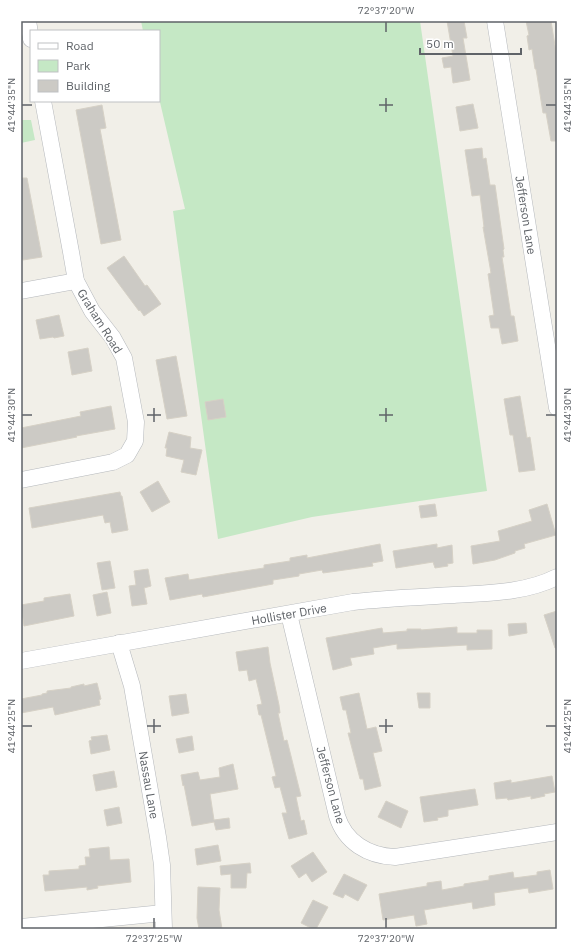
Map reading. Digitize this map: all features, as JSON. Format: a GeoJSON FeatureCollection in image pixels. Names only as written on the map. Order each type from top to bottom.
{"type":"FeatureCollection","features":[{"type":"Feature","properties":{"kind":"street"},"geometry":{"type":"LineString","coordinates":[[28,21],[30,33]]}},
{"type":"Feature","properties":{"kind":"street","name":"Jefferson Lane"},"geometry":{"type":"LineString","coordinates":[[495,21],[557,408]]}},
{"type":"Feature","properties":{"kind":"street","name":"Graham Road"},"geometry":{"type":"LineString","coordinates":[[21,480],[113,462],[127,455],[136,441],[136,422],[124,358],[113,338],[92,311],[76,281],[43,102]]}},
{"type":"Feature","properties":{"kind":"street"},"geometry":{"type":"LineString","coordinates":[[21,291],[76,281]]}},
{"type":"Feature","properties":{"kind":"street","name":"Hollister Drive"},"geometry":{"type":"LineString","coordinates":[[21,660],[364,601],[506,592],[530,587],[557,577]]}},
{"type":"Feature","properties":{"kind":"street","name":"Jefferson Lane"},"geometry":{"type":"LineString","coordinates":[[289,614],[338,820],[345,833],[355,844],[378,856],[395,857],[557,832]]}},
{"type":"Feature","properties":{"kind":"street","name":"Nassau Lane"},"geometry":{"type":"LineString","coordinates":[[119,643],[132,686],[158,837],[162,865],[164,929]]}},
{"type":"Feature","properties":{"kind":"street"},"geometry":{"type":"LineString","coordinates":[[21,928],[163,913]]}},
{"type":"Feature","properties":{"kind":"green space"},"geometry":{"type":"Polygon","coordinates":[[[141,21],[420,21],[487,491],[312,517],[218,539],[173,211],[185,209],[160,102],[160,30],[143,30],[141,21]]]}},
{"type":"Feature","properties":{"kind":"green space"},"geometry":{"type":"Polygon","coordinates":[[[21,120],[31,120],[35,140],[21,143],[21,120]]]}},
{"type":"Feature","properties":{"kind":"building"},"geometry":{"type":"Polygon","coordinates":[[[447,21],[464,21],[467,38],[463,38],[470,80],[453,83],[451,67],[444,68],[442,58],[453,56],[447,21]]]}},
{"type":"Feature","properties":{"kind":"building"},"geometry":{"type":"Polygon","coordinates":[[[526,21],[551,21],[557,58],[557,141],[551,141],[546,113],[543,113],[532,49],[529,50],[527,36],[529,35],[526,21]]]}},
{"type":"Feature","properties":{"kind":"building"},"geometry":{"type":"Polygon","coordinates":[[[473,104],[478,128],[460,131],[456,107],[473,104]]]}},
{"type":"Feature","properties":{"kind":"building"},"geometry":{"type":"Polygon","coordinates":[[[102,105],[106,128],[100,129],[121,240],[101,244],[76,110],[102,105]]]}},
{"type":"Feature","properties":{"kind":"building"},"geometry":{"type":"Polygon","coordinates":[[[482,148],[483,159],[486,158],[490,185],[495,185],[504,249],[504,257],[502,257],[511,316],[514,316],[518,341],[502,344],[499,328],[491,328],[489,316],[494,315],[488,274],[491,273],[483,227],[480,195],[472,196],[465,150],[482,148]]]}},
{"type":"Feature","properties":{"kind":"building"},"geometry":{"type":"Polygon","coordinates":[[[21,178],[27,178],[42,257],[23,260],[21,257],[21,178]]]}},
{"type":"Feature","properties":{"kind":"building"},"geometry":{"type":"Polygon","coordinates":[[[124,256],[145,286],[147,285],[161,304],[144,316],[107,268],[124,256]]]}},
{"type":"Feature","properties":{"kind":"building"},"geometry":{"type":"Polygon","coordinates":[[[59,315],[64,336],[40,339],[36,320],[59,315]]]}},
{"type":"Feature","properties":{"kind":"building"},"geometry":{"type":"Polygon","coordinates":[[[88,348],[92,371],[72,375],[68,352],[88,348]]]}},
{"type":"Feature","properties":{"kind":"building"},"geometry":{"type":"Polygon","coordinates":[[[176,356],[187,416],[167,419],[156,360],[176,356]]]}},
{"type":"Feature","properties":{"kind":"building"},"geometry":{"type":"Polygon","coordinates":[[[520,396],[527,438],[530,437],[535,470],[519,472],[513,435],[510,435],[504,399],[520,396]]]}},
{"type":"Feature","properties":{"kind":"building"},"geometry":{"type":"Polygon","coordinates":[[[223,399],[226,417],[208,420],[205,402],[223,399]]]}},
{"type":"Feature","properties":{"kind":"building"},"geometry":{"type":"Polygon","coordinates":[[[111,406],[115,429],[21,448],[21,428],[81,416],[80,412],[111,406]]]}},
{"type":"Feature","properties":{"kind":"building"},"geometry":{"type":"Polygon","coordinates":[[[169,432],[191,437],[190,448],[202,450],[196,475],[181,472],[184,460],[166,456],[167,448],[165,448],[169,432]]]}},
{"type":"Feature","properties":{"kind":"building"},"geometry":{"type":"Polygon","coordinates":[[[158,481],[170,502],[152,512],[140,492],[158,481]]]}},
{"type":"Feature","properties":{"kind":"building"},"geometry":{"type":"Polygon","coordinates":[[[120,492],[128,530],[112,533],[110,522],[105,523],[103,515],[32,528],[29,508],[120,492]]]}},
{"type":"Feature","properties":{"kind":"building"},"geometry":{"type":"Polygon","coordinates":[[[435,504],[437,516],[421,518],[419,506],[435,504]]]}},
{"type":"Feature","properties":{"kind":"building"},"geometry":{"type":"Polygon","coordinates":[[[547,504],[556,535],[524,544],[525,548],[495,560],[473,564],[471,546],[500,541],[498,531],[532,521],[529,510],[547,504]]]}},
{"type":"Feature","properties":{"kind":"building"},"geometry":{"type":"Polygon","coordinates":[[[380,544],[383,561],[372,563],[373,566],[323,573],[322,570],[299,574],[299,576],[273,580],[273,584],[203,597],[202,594],[170,600],[165,578],[188,574],[189,580],[264,568],[264,565],[290,561],[290,558],[307,555],[307,558],[380,544]]]}},
{"type":"Feature","properties":{"kind":"building"},"geometry":{"type":"Polygon","coordinates":[[[437,544],[437,548],[452,545],[453,563],[447,564],[448,566],[435,568],[433,562],[396,568],[393,551],[437,544]]]}},
{"type":"Feature","properties":{"kind":"building"},"geometry":{"type":"Polygon","coordinates":[[[110,561],[115,588],[102,590],[97,563],[110,561]]]}},
{"type":"Feature","properties":{"kind":"building"},"geometry":{"type":"Polygon","coordinates":[[[148,569],[151,586],[144,588],[147,604],[132,606],[129,586],[136,585],[134,571],[148,569]]]}},
{"type":"Feature","properties":{"kind":"building"},"geometry":{"type":"Polygon","coordinates":[[[107,592],[111,613],[97,616],[93,595],[107,592]]]}},
{"type":"Feature","properties":{"kind":"building"},"geometry":{"type":"Polygon","coordinates":[[[70,594],[74,616],[24,626],[21,605],[44,601],[44,598],[70,594]]]}},
{"type":"Feature","properties":{"kind":"building"},"geometry":{"type":"Polygon","coordinates":[[[557,611],[557,648],[555,648],[544,615],[557,611]]]}},
{"type":"Feature","properties":{"kind":"building"},"geometry":{"type":"Polygon","coordinates":[[[526,623],[527,633],[509,636],[508,624],[526,623]]]}},
{"type":"Feature","properties":{"kind":"building"},"geometry":{"type":"Polygon","coordinates":[[[457,627],[457,633],[477,633],[477,630],[492,630],[492,649],[467,650],[467,645],[397,649],[397,644],[373,648],[374,654],[350,658],[352,665],[333,670],[326,638],[382,628],[383,633],[407,631],[407,629],[421,630],[457,627]]]}},
{"type":"Feature","properties":{"kind":"building"},"geometry":{"type":"Polygon","coordinates":[[[268,647],[279,705],[280,713],[278,713],[284,741],[287,740],[301,796],[296,797],[301,821],[304,820],[307,834],[289,839],[282,813],[287,813],[280,787],[275,788],[272,777],[276,776],[261,715],[259,715],[257,705],[262,704],[256,679],[249,681],[247,670],[239,671],[236,652],[268,647]]]}},
{"type":"Feature","properties":{"kind":"building"},"geometry":{"type":"Polygon","coordinates":[[[97,683],[101,699],[99,700],[100,705],[55,715],[53,707],[21,713],[21,699],[42,695],[47,693],[47,691],[97,683]]]}},
{"type":"Feature","properties":{"kind":"building"},"geometry":{"type":"Polygon","coordinates":[[[359,693],[367,729],[376,727],[382,751],[373,753],[381,786],[365,790],[363,779],[360,779],[348,733],[351,733],[346,710],[343,710],[340,697],[359,693]]]}},
{"type":"Feature","properties":{"kind":"building"},"geometry":{"type":"Polygon","coordinates":[[[417,693],[430,693],[430,708],[419,708],[417,693]]]}},
{"type":"Feature","properties":{"kind":"building"},"geometry":{"type":"Polygon","coordinates":[[[186,694],[189,713],[172,716],[169,696],[186,694]]]}},
{"type":"Feature","properties":{"kind":"building"},"geometry":{"type":"Polygon","coordinates":[[[107,735],[110,750],[91,754],[89,741],[92,740],[91,737],[107,735]]]}},
{"type":"Feature","properties":{"kind":"building"},"geometry":{"type":"Polygon","coordinates":[[[192,736],[194,750],[179,753],[176,739],[192,736]]]}},
{"type":"Feature","properties":{"kind":"building"},"geometry":{"type":"Polygon","coordinates":[[[233,764],[238,789],[210,794],[214,820],[229,818],[230,828],[216,830],[214,822],[192,826],[181,775],[198,772],[200,780],[220,777],[219,768],[233,764]]]}},
{"type":"Feature","properties":{"kind":"building"},"geometry":{"type":"Polygon","coordinates":[[[114,771],[117,787],[96,791],[93,775],[114,771]]]}},
{"type":"Feature","properties":{"kind":"building"},"geometry":{"type":"Polygon","coordinates":[[[552,776],[555,792],[531,799],[531,796],[508,800],[507,798],[496,799],[494,783],[511,780],[511,783],[552,776]]]}},
{"type":"Feature","properties":{"kind":"building"},"geometry":{"type":"Polygon","coordinates":[[[475,789],[478,805],[448,810],[448,816],[437,818],[438,820],[424,822],[420,797],[475,789]]]}},
{"type":"Feature","properties":{"kind":"building"},"geometry":{"type":"Polygon","coordinates":[[[386,801],[408,811],[401,828],[378,817],[386,801]]]}},
{"type":"Feature","properties":{"kind":"building"},"geometry":{"type":"Polygon","coordinates":[[[119,807],[122,823],[107,826],[104,810],[119,807]]]}},
{"type":"Feature","properties":{"kind":"building"},"geometry":{"type":"Polygon","coordinates":[[[218,845],[221,861],[197,865],[195,849],[218,845]]]}},
{"type":"Feature","properties":{"kind":"building"},"geometry":{"type":"Polygon","coordinates":[[[109,847],[110,860],[129,859],[131,882],[97,886],[98,888],[87,890],[87,887],[45,891],[43,875],[49,875],[49,871],[79,869],[79,866],[86,865],[85,857],[90,857],[89,849],[109,847]]]}},
{"type":"Feature","properties":{"kind":"building"},"geometry":{"type":"Polygon","coordinates":[[[313,852],[327,872],[312,882],[306,873],[299,878],[291,866],[313,852]]]}},
{"type":"Feature","properties":{"kind":"building"},"geometry":{"type":"Polygon","coordinates":[[[250,863],[251,873],[247,873],[246,888],[231,888],[231,874],[221,875],[220,866],[250,863]]]}},
{"type":"Feature","properties":{"kind":"building"},"geometry":{"type":"Polygon","coordinates":[[[550,870],[553,889],[529,893],[528,888],[494,893],[495,905],[473,909],[472,902],[424,910],[427,924],[416,926],[414,915],[383,920],[379,894],[427,886],[427,883],[441,881],[442,890],[464,886],[464,884],[489,880],[489,876],[513,872],[514,878],[537,875],[537,872],[550,870]]]}},
{"type":"Feature","properties":{"kind":"building"},"geometry":{"type":"Polygon","coordinates":[[[344,874],[367,885],[358,901],[345,894],[343,898],[333,894],[344,874]]]}},
{"type":"Feature","properties":{"kind":"building"},"geometry":{"type":"Polygon","coordinates":[[[198,887],[220,888],[219,910],[222,929],[199,929],[197,918],[198,887]]]}},
{"type":"Feature","properties":{"kind":"building"},"geometry":{"type":"Polygon","coordinates":[[[313,900],[328,907],[316,929],[301,923],[313,900]]]}}]}
